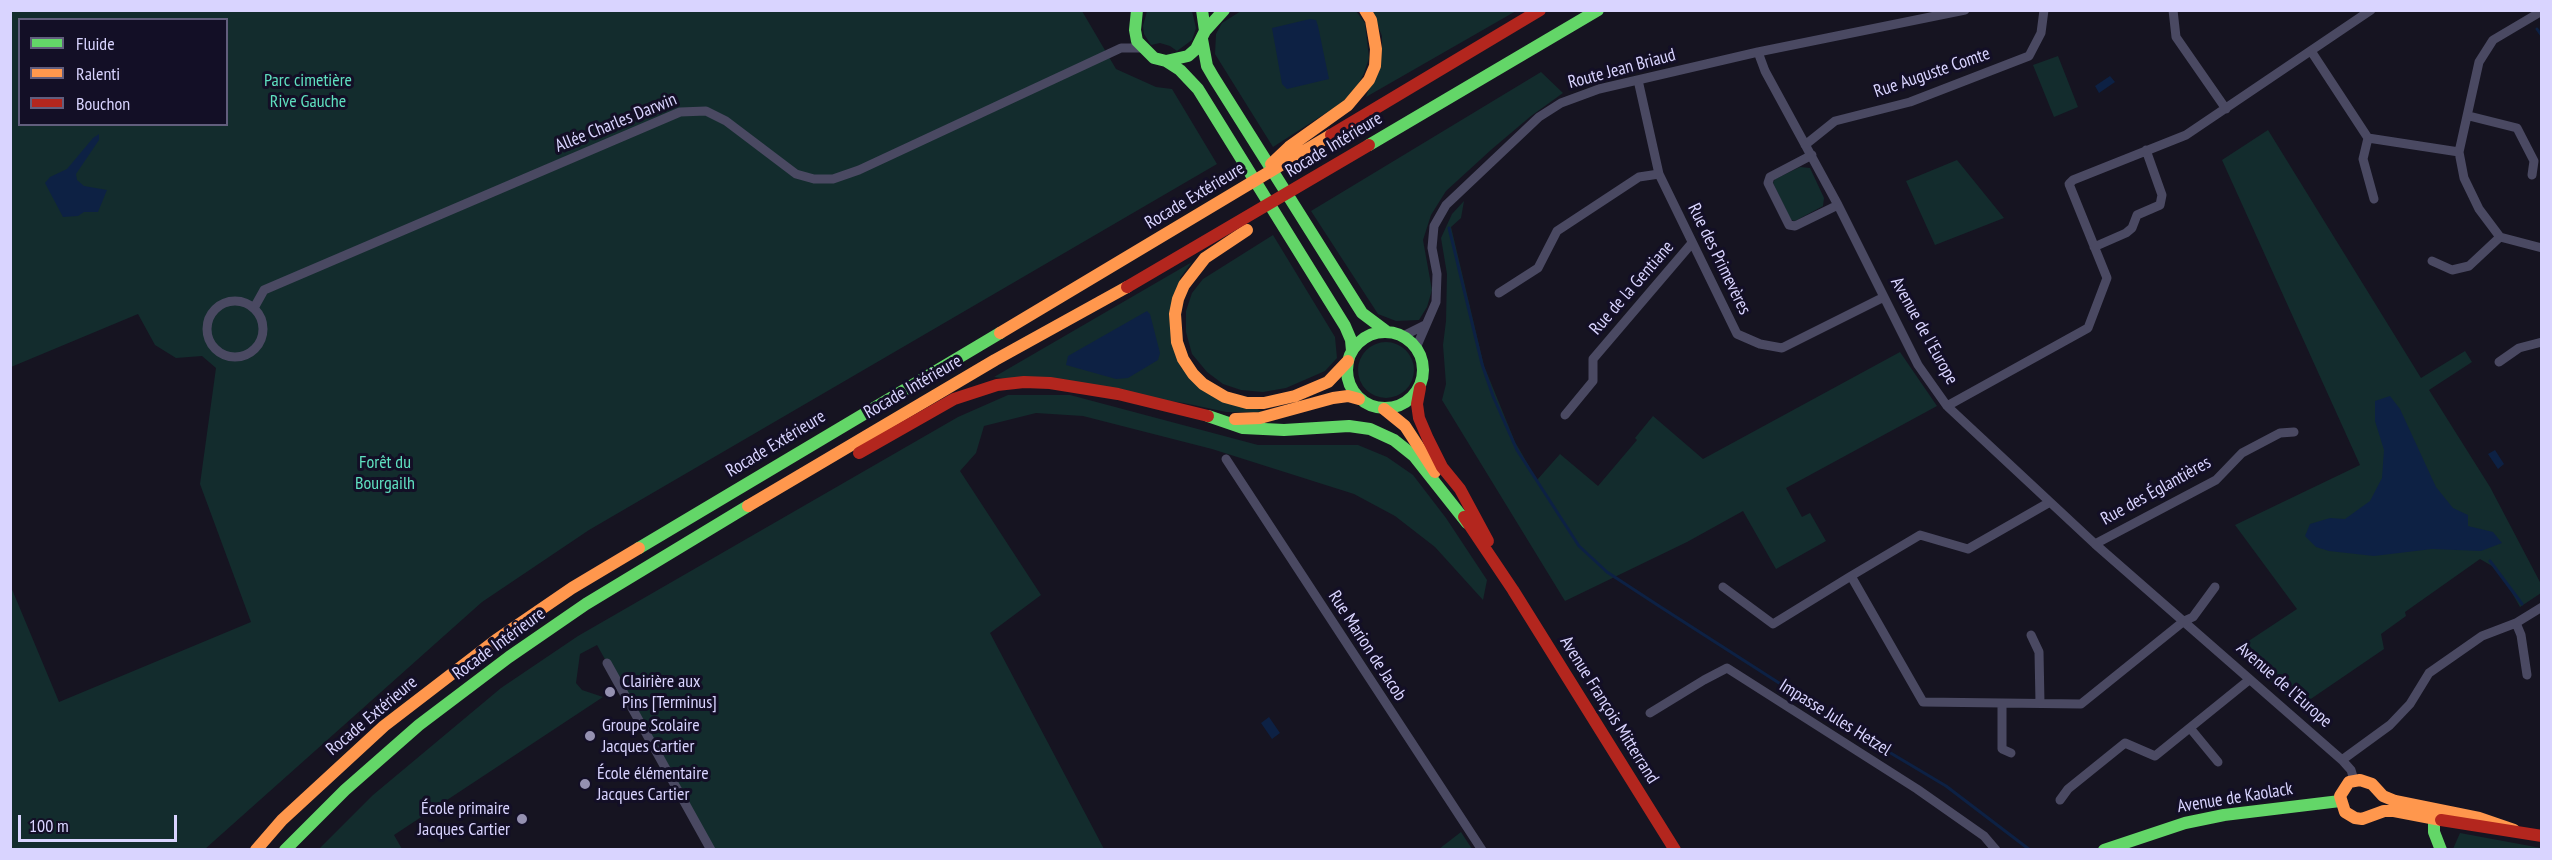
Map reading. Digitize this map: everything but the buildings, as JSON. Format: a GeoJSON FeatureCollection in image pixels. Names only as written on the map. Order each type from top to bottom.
{"type":"FeatureCollection","features":[{"type":"Feature","properties":{"kind":"main road"},"geometry":{"type":"LineString","coordinates":[[1137,10],[1134,30],[1143,48],[1189,78],[1345,326],[1351,340],[1348,381],[1359,399]]}},
{"type":"Feature","properties":{"kind":"main road"},"geometry":{"type":"LineString","coordinates":[[1202,10],[1207,66],[1362,313],[1376,326],[1403,336],[1416,348]]}},
{"type":"Feature","properties":{"kind":"main road"},"geometry":{"type":"LineString","coordinates":[[1166,61],[1188,56],[1224,10]]}},
{"type":"Feature","properties":{"kind":"main road"},"geometry":{"type":"LineString","coordinates":[[1252,183],[1289,147],[1334,116],[1361,92],[1375,66],[1376,49],[1371,20],[1365,10]]}},
{"type":"Feature","properties":{"kind":"main road","name":"Rocade Extérieure"},"geometry":{"type":"LineString","coordinates":[[256,849],[282,820],[384,726],[496,640],[572,588],[1539,10]]}},
{"type":"Feature","properties":{"kind":"main road","name":"Rocade Intérieure"},"geometry":{"type":"LineString","coordinates":[[285,849],[345,790],[419,725],[509,657],[641,570],[995,360],[1192,250],[1598,10]]}},
{"type":"Feature","properties":{"kind":"main road"},"geometry":{"type":"LineString","coordinates":[[1385,135],[1205,258],[1184,285],[1175,314],[1177,342],[1183,359],[1203,384],[1224,398],[1247,403],[1281,400],[1328,382],[1340,371],[1366,337],[1386,331]]}},
{"type":"Feature","properties":{"kind":"main road","name":"Avenue François Mitterrand"},"geometry":{"type":"LineString","coordinates":[[1416,348],[1423,363],[1424,375],[1417,404],[1419,418],[1442,467],[1460,489],[1513,590]]}},
{"type":"Feature","properties":{"kind":"main road"},"geometry":{"type":"LineString","coordinates":[[802,474],[823,472],[954,399],[997,385],[1024,382],[1081,387],[1219,419],[1243,428],[1262,430],[1338,426],[1370,429],[1394,440],[1414,456],[1467,523]]}},
{"type":"Feature","properties":{"kind":"main road"},"geometry":{"type":"LineString","coordinates":[[1384,409],[1405,404],[1420,388]]}},
{"type":"Feature","properties":{"kind":"main road"},"geometry":{"type":"LineString","coordinates":[[1219,419],[1260,418],[1333,398],[1348,396],[1359,399]]}},
{"type":"Feature","properties":{"kind":"main road","name":"Avenue François Mitterrand"},"geometry":{"type":"LineString","coordinates":[[1359,399],[1371,406],[1384,409],[1405,426],[1513,590],[1675,849]]}},
{"type":"Feature","properties":{"kind":"main road"},"geometry":{"type":"LineString","coordinates":[[2514,830],[2477,827],[2394,811],[2373,813],[2362,819],[2355,818],[2345,812],[2340,801],[2344,786],[2354,780],[2367,781],[2383,796],[2395,801],[2479,818],[2541,836]]}},
{"type":"Feature","properties":{"kind":"main road"},"geometry":{"type":"LineString","coordinates":[[2373,813],[2378,802],[2376,789]]}},
{"type":"Feature","properties":{"kind":"main road","name":"Avenue de Kaolack"},"geometry":{"type":"LineString","coordinates":[[2104,849],[2185,823],[2224,815],[2340,801]]}},
{"type":"Feature","properties":{"kind":"main road"},"geometry":{"type":"LineString","coordinates":[[2415,805],[2434,819]]}},
{"type":"Feature","properties":{"kind":"main road"},"geometry":{"type":"LineString","coordinates":[[2434,819],[2434,832],[2441,849]]}},
{"type":"Feature","properties":{"kind":"street","name":"Route Jean Briaud"},"geometry":{"type":"LineString","coordinates":[[1416,348],[1425,325],[1433,313],[1438,291],[1432,248],[1434,226],[1446,205],[1539,117],[1578,95],[1758,52],[1965,10]]}},
{"type":"Feature","properties":{"kind":"street","name":"Rue Auguste Comte"},"geometry":{"type":"LineString","coordinates":[[1804,145],[1835,121],[1910,102],[2029,56],[2041,33],[2044,10]]}},
{"type":"Feature","properties":{"kind":"street"},"geometry":{"type":"LineString","coordinates":[[2173,10],[2176,37],[2226,109]]}},
{"type":"Feature","properties":{"kind":"street"},"geometry":{"type":"LineString","coordinates":[[1947,406],[2088,328],[2107,278],[2069,184],[2073,180],[2186,135],[2372,10]]}},
{"type":"Feature","properties":{"kind":"street"},"geometry":{"type":"LineString","coordinates":[[2541,11],[2493,40],[2479,62],[2469,116],[2459,152],[2464,178],[2479,209],[2500,237],[2541,248]]}},
{"type":"Feature","properties":{"kind":"street","name":"Allée Charles Darwin"},"geometry":{"type":"LineString","coordinates":[[1121,48],[1134,30]]}},
{"type":"Feature","properties":{"kind":"street","name":"Allée Charles Darwin"},"geometry":{"type":"LineString","coordinates":[[254,308],[264,290],[680,112],[706,111],[726,121],[796,174],[814,179],[833,179],[859,170],[1121,48],[1143,48]]}},
{"type":"Feature","properties":{"kind":"street"},"geometry":{"type":"LineString","coordinates":[[2311,51],[2368,138],[2363,159],[2374,199]]}},
{"type":"Feature","properties":{"kind":"street","name":"Avenue de l'Europe"},"geometry":{"type":"LineString","coordinates":[[1758,52],[1765,71],[1804,145],[1812,155],[1918,365],[1947,406],[2095,544],[2342,759],[2351,770],[2354,780]]}},
{"type":"Feature","properties":{"kind":"street","name":"Rue des Primevères"},"geometry":{"type":"LineString","coordinates":[[1638,80],[1659,174],[1737,334],[1760,344],[1782,348],[1884,297]]}},
{"type":"Feature","properties":{"kind":"street"},"geometry":{"type":"LineString","coordinates":[[2469,116],[2517,128],[2534,161],[2532,175]]}},
{"type":"Feature","properties":{"kind":"street"},"geometry":{"type":"LineString","coordinates":[[2368,138],[2459,152]]}},
{"type":"Feature","properties":{"kind":"street"},"geometry":{"type":"LineString","coordinates":[[2094,247],[2126,233],[2132,228],[2138,215],[2160,205],[2162,195],[2146,150]]}},
{"type":"Feature","properties":{"kind":"street"},"geometry":{"type":"LineString","coordinates":[[1812,155],[1770,177],[1768,183],[1789,225],[1795,226],[1838,205]]}},
{"type":"Feature","properties":{"kind":"street"},"geometry":{"type":"LineString","coordinates":[[1499,293],[1538,268],[1557,231],[1639,177],[1659,174]]}},
{"type":"Feature","properties":{"kind":"street"},"geometry":{"type":"LineString","coordinates":[[2432,261],[2452,270],[2469,266],[2500,237]]}},
{"type":"Feature","properties":{"kind":"street","name":"Rue de la Gentiane"},"geometry":{"type":"LineString","coordinates":[[1565,415],[1593,381],[1593,359],[1692,243]]}},
{"type":"Feature","properties":{"kind":"street"},"geometry":{"type":"LineString","coordinates":[[233,301],[254,308],[263,324],[263,334],[257,347],[239,357],[229,357],[219,352],[210,339],[207,326],[216,309],[233,301]]}},
{"type":"Feature","properties":{"kind":"street"},"geometry":{"type":"LineString","coordinates":[[1403,336],[1425,325]]}},
{"type":"Feature","properties":{"kind":"street"},"geometry":{"type":"LineString","coordinates":[[2499,362],[2519,348],[2541,342]]}},
{"type":"Feature","properties":{"kind":"street","name":"Rue des Églantières"},"geometry":{"type":"LineString","coordinates":[[2095,544],[2216,480],[2242,453],[2280,433],[2294,432]]}},
{"type":"Feature","properties":{"kind":"street","name":"Rue Marion de Jacob"},"geometry":{"type":"LineString","coordinates":[[1226,459],[1482,849]]}},
{"type":"Feature","properties":{"kind":"street"},"geometry":{"type":"LineString","coordinates":[[1723,587],[1773,624],[1920,535],[1968,549],[2050,502]]}},
{"type":"Feature","properties":{"kind":"street"},"geometry":{"type":"LineString","coordinates":[[1851,576],[1923,702],[2081,704],[2184,621],[2193,617],[2216,586]]}},
{"type":"Feature","properties":{"kind":"street"},"geometry":{"type":"LineString","coordinates":[[2342,759],[2390,725],[2410,704],[2429,673],[2482,636],[2516,623],[2541,607]]}},
{"type":"Feature","properties":{"kind":"street"},"geometry":{"type":"LineString","coordinates":[[2516,623],[2521,635],[2527,675]]}},
{"type":"Feature","properties":{"kind":"street"},"geometry":{"type":"LineString","coordinates":[[2031,635],[2039,652],[2040,703]]}},
{"type":"Feature","properties":{"kind":"street"},"geometry":{"type":"LineString","coordinates":[[607,663],[711,849]]}},
{"type":"Feature","properties":{"kind":"street","name":"Impasse Jules Hetzel"},"geometry":{"type":"LineString","coordinates":[[1650,713],[1704,680],[1727,669],[1917,789],[1984,836],[1996,849]]}},
{"type":"Feature","properties":{"kind":"street"},"geometry":{"type":"LineString","coordinates":[[2060,800],[2068,789],[2125,743],[2156,756],[2249,680]]}},
{"type":"Feature","properties":{"kind":"street"},"geometry":{"type":"LineString","coordinates":[[2002,703],[2002,749],[2011,753]]}},
{"type":"Feature","properties":{"kind":"street"},"geometry":{"type":"LineString","coordinates":[[2190,728],[2218,762]]}},
{"type":"Feature","properties":{"kind":"green space"},"geometry":{"type":"Polygon","coordinates":[[[10,11],[1082,11],[1116,69],[1156,87],[1172,89],[1217,164],[589,530],[482,602],[205,849],[11,849],[11,587],[59,702],[251,622],[200,484],[216,368],[202,356],[176,358],[155,345],[138,314],[11,367],[10,11]]]}},
{"type":"Feature","properties":{"kind":"green space"},"geometry":{"type":"Polygon","coordinates":[[[1147,11],[1192,11],[1196,28],[1192,40],[1177,51],[1160,43],[1151,45],[1144,34],[1143,26],[1147,11]]]}},
{"type":"Feature","properties":{"kind":"green space"},"geometry":{"type":"Polygon","coordinates":[[[1241,11],[1356,11],[1365,23],[1369,58],[1357,87],[1343,102],[1273,147],[1215,54],[1216,34],[1222,23],[1241,11]]]}},
{"type":"Feature","properties":{"kind":"green space"},"geometry":{"type":"Polygon","coordinates":[[[1372,11],[1516,11],[1366,97],[1382,50],[1382,36],[1372,11]]]}},
{"type":"Feature","properties":{"kind":"green space"},"geometry":{"type":"Polygon","coordinates":[[[2058,56],[2078,107],[2054,117],[2033,65],[2058,56]]]}},
{"type":"Feature","properties":{"kind":"green space"},"geometry":{"type":"Polygon","coordinates":[[[1541,72],[1563,93],[1531,116],[1446,191],[1431,215],[1423,240],[1432,290],[1427,307],[1419,320],[1396,321],[1378,314],[1311,211],[1541,72]]]}},
{"type":"Feature","properties":{"kind":"green space"},"geometry":{"type":"Polygon","coordinates":[[[2268,130],[2421,378],[2465,351],[2472,362],[2429,390],[2490,487],[2541,584],[2541,593],[2520,607],[2507,584],[2492,566],[2480,559],[2405,612],[2406,616],[2381,634],[2384,649],[2299,707],[2235,650],[2297,609],[2235,525],[2360,465],[2222,160],[2268,130]]]}},
{"type":"Feature","properties":{"kind":"green space"},"geometry":{"type":"Polygon","coordinates":[[[1957,160],[2004,218],[1935,245],[1906,181],[1957,160]]]}},
{"type":"Feature","properties":{"kind":"green space"},"geometry":{"type":"Polygon","coordinates":[[[1800,167],[1810,168],[1824,198],[1823,206],[1795,221],[1791,220],[1773,183],[1775,179],[1800,167]]]}},
{"type":"Feature","properties":{"kind":"green space"},"geometry":{"type":"Polygon","coordinates":[[[1464,201],[1461,218],[1451,227],[1484,366],[1515,442],[1537,480],[1560,454],[1598,486],[1637,440],[1635,438],[1653,416],[1703,459],[1900,352],[1937,406],[1786,488],[1802,517],[1810,513],[1826,541],[1776,569],[1743,511],[1687,542],[1565,601],[1442,400],[1446,384],[1443,345],[1447,274],[1441,238],[1452,214],[1464,201]]]}},
{"type":"Feature","properties":{"kind":"green space"},"geometry":{"type":"Polygon","coordinates":[[[1273,235],[1335,337],[1337,358],[1325,371],[1286,388],[1263,392],[1241,390],[1223,384],[1207,372],[1192,354],[1186,332],[1186,311],[1192,293],[1203,279],[1273,235]]]}},
{"type":"Feature","properties":{"kind":"green space"},"geometry":{"type":"Polygon","coordinates":[[[1192,262],[1180,278],[1181,368],[1263,412],[1226,412],[1184,403],[994,377],[1192,262]]]}},
{"type":"Feature","properties":{"kind":"green space"},"geometry":{"type":"Polygon","coordinates":[[[1381,342],[1391,342],[1406,350],[1412,359],[1414,370],[1412,381],[1406,390],[1391,398],[1381,398],[1370,393],[1363,386],[1358,375],[1358,365],[1363,354],[1370,347],[1381,342]]]}},
{"type":"Feature","properties":{"kind":"green space"},"geometry":{"type":"Polygon","coordinates":[[[1008,395],[1070,395],[1258,445],[1358,445],[1387,457],[1413,475],[1446,518],[1487,580],[1483,600],[1435,547],[1395,516],[1354,494],[1212,449],[1083,416],[1036,413],[984,426],[976,453],[960,471],[1041,595],[990,633],[1104,849],[711,849],[597,645],[580,654],[576,683],[582,690],[603,697],[394,835],[402,849],[318,850],[373,795],[501,688],[578,636],[958,417],[1008,395]]]}},
{"type":"Feature","properties":{"kind":"green space"},"geometry":{"type":"Polygon","coordinates":[[[1461,832],[1472,849],[1439,849],[1461,832]]]}},
{"type":"Feature","properties":{"kind":"green space"},"geometry":{"type":"Polygon","coordinates":[[[2460,833],[2541,848],[2541,849],[2453,849],[2460,833]]]}},
{"type":"Feature","properties":{"kind":"water"},"geometry":{"type":"Polygon","coordinates":[[[1310,19],[1316,20],[1318,26],[1329,79],[1287,89],[1282,84],[1272,28],[1310,19]]]}},
{"type":"Feature","properties":{"kind":"water"},"geometry":{"type":"Polygon","coordinates":[[[2110,76],[2115,82],[2099,93],[2095,86],[2110,76]]]}},
{"type":"Feature","properties":{"kind":"water"},"geometry":{"type":"Polygon","coordinates":[[[99,134],[99,140],[76,174],[77,180],[84,186],[107,190],[98,212],[84,212],[78,216],[63,217],[45,183],[50,177],[67,169],[99,134]]]}},
{"type":"Feature","properties":{"kind":"water"},"geometry":{"type":"Polygon","coordinates":[[[1147,311],[1150,314],[1160,353],[1158,360],[1128,378],[1116,379],[1066,365],[1068,356],[1147,311]]]}},
{"type":"Feature","properties":{"kind":"water"},"geometry":{"type":"Polygon","coordinates":[[[2390,396],[2400,409],[2436,487],[2453,508],[2468,515],[2468,526],[2493,532],[2502,543],[2481,551],[2432,549],[2374,556],[2329,551],[2316,547],[2305,536],[2310,524],[2330,518],[2345,519],[2370,501],[2382,478],[2384,450],[2375,421],[2375,401],[2390,396]]]}},
{"type":"Feature","properties":{"kind":"water"},"geometry":{"type":"Polygon","coordinates":[[[2495,450],[2504,464],[2498,469],[2488,454],[2495,450]]]}},
{"type":"Feature","properties":{"kind":"water"},"geometry":{"type":"Polygon","coordinates":[[[1269,717],[1280,733],[1272,739],[1261,723],[1269,717]]]}},
{"type":"Feature","properties":{"kind":"waterway"},"geometry":{"type":"LineString","coordinates":[[2537,29],[2542,36]]}},
{"type":"Feature","properties":{"kind":"waterway"},"geometry":{"type":"LineString","coordinates":[[1449,228],[1482,364],[1493,396],[1517,450],[1579,546],[1607,572],[1857,733],[1946,786],[2030,850]]}},
{"type":"Feature","properties":{"kind":"waterway"},"geometry":{"type":"LineString","coordinates":[[2490,561],[2522,604]]}},
{"type":"Feature","properties":{"kind":"traffic: fast"},"geometry":{"type":"LineString","coordinates":[[1137,10],[1135,30],[1137,41],[1154,58],[1166,61],[1180,70],[1198,89],[1345,326],[1351,340],[1352,351]]}},
{"type":"Feature","properties":{"kind":"traffic: fast"},"geometry":{"type":"LineString","coordinates":[[1166,61],[1188,56],[1196,49],[1205,31],[1202,10]]}},
{"type":"Feature","properties":{"kind":"traffic: fast"},"geometry":{"type":"LineString","coordinates":[[1205,31],[1224,10]]}},
{"type":"Feature","properties":{"kind":"traffic: fast"},"geometry":{"type":"LineString","coordinates":[[1369,145],[1598,10]]}},
{"type":"Feature","properties":{"kind":"traffic: fast"},"geometry":{"type":"LineString","coordinates":[[1202,39],[1207,66],[1214,78],[1362,313],[1386,331]]}},
{"type":"Feature","properties":{"kind":"traffic: fast"},"geometry":{"type":"LineString","coordinates":[[1378,332],[1392,332],[1406,338],[1417,349],[1421,355],[1423,370],[1421,385],[1412,397],[1400,406],[1378,408],[1364,402],[1353,391],[1347,377],[1347,363],[1353,349],[1364,338],[1378,332]]}},
{"type":"Feature","properties":{"kind":"traffic: fast"},"geometry":{"type":"LineString","coordinates":[[639,548],[1000,333]]}},
{"type":"Feature","properties":{"kind":"traffic: fast"},"geometry":{"type":"LineString","coordinates":[[1208,416],[1243,428],[1284,430],[1349,426],[1370,429],[1394,440],[1414,456],[1467,523]]}},
{"type":"Feature","properties":{"kind":"traffic: fast"},"geometry":{"type":"LineString","coordinates":[[285,850],[345,790],[419,725],[509,657],[586,604],[748,506]]}},
{"type":"Feature","properties":{"kind":"traffic: fast"},"geometry":{"type":"LineString","coordinates":[[2104,850],[2185,823],[2224,815],[2340,801]]}},
{"type":"Feature","properties":{"kind":"traffic: fast"},"geometry":{"type":"LineString","coordinates":[[2429,815],[2434,819],[2434,832],[2441,850]]}},
{"type":"Feature","properties":{"kind":"traffic: slow"},"geometry":{"type":"LineString","coordinates":[[1271,164],[1289,147],[1348,105],[1369,80],[1375,66],[1376,49],[1371,20],[1365,10]]}},
{"type":"Feature","properties":{"kind":"traffic: slow"},"geometry":{"type":"LineString","coordinates":[[1000,333],[1331,135]]}},
{"type":"Feature","properties":{"kind":"traffic: slow"},"geometry":{"type":"LineString","coordinates":[[1247,230],[1205,258],[1184,285],[1178,299],[1175,314],[1177,342],[1183,359],[1193,374],[1203,384],[1225,397],[1247,403],[1264,403],[1295,396],[1328,382],[1348,361]]}},
{"type":"Feature","properties":{"kind":"traffic: slow"},"geometry":{"type":"LineString","coordinates":[[748,506],[995,360],[1127,287]]}},
{"type":"Feature","properties":{"kind":"traffic: slow"},"geometry":{"type":"LineString","coordinates":[[1235,419],[1260,418],[1333,398],[1348,396],[1359,399]]}},
{"type":"Feature","properties":{"kind":"traffic: slow"},"geometry":{"type":"LineString","coordinates":[[1384,409],[1405,426],[1435,472]]}},
{"type":"Feature","properties":{"kind":"traffic: slow"},"geometry":{"type":"LineString","coordinates":[[256,850],[282,820],[384,726],[496,640],[572,588],[639,548]]}},
{"type":"Feature","properties":{"kind":"traffic: slow"},"geometry":{"type":"LineString","coordinates":[[2441,820],[2394,811],[2384,811],[2362,819],[2355,818],[2345,812],[2340,796],[2349,782],[2360,780],[2372,784],[2383,796],[2395,801],[2479,818],[2514,830]]}},
{"type":"Feature","properties":{"kind":"traffic: jam"},"geometry":{"type":"LineString","coordinates":[[1331,135],[1540,10]]}},
{"type":"Feature","properties":{"kind":"traffic: jam"},"geometry":{"type":"LineString","coordinates":[[1127,287],[1369,145]]}},
{"type":"Feature","properties":{"kind":"traffic: jam"},"geometry":{"type":"LineString","coordinates":[[859,453],[954,399],[997,385],[1024,382],[1050,383],[1118,394],[1208,416]]}},
{"type":"Feature","properties":{"kind":"traffic: jam"},"geometry":{"type":"LineString","coordinates":[[1420,388],[1417,404],[1419,418],[1428,439],[1442,467],[1460,489],[1488,541]]}},
{"type":"Feature","properties":{"kind":"traffic: jam"},"geometry":{"type":"LineString","coordinates":[[1464,517],[1513,590],[1675,850]]}},
{"type":"Feature","properties":{"kind":"traffic: jam"},"geometry":{"type":"LineString","coordinates":[[2441,820],[2542,836]]}},
{"type":"Feature","properties":{"kind":"place","name":"Clairière aux Pins [Terminus]"},"geometry":{"type":"Point","coordinates":[610,692]}},
{"type":"Feature","properties":{"kind":"place","name":"Groupe Scolaire Jacques Cartier"},"geometry":{"type":"Point","coordinates":[590,736]}},
{"type":"Feature","properties":{"kind":"place","name":"École élémentaire Jacques Cartier"},"geometry":{"type":"Point","coordinates":[585,784]}},
{"type":"Feature","properties":{"kind":"place","name":"École primaire Jacques Cartier"},"geometry":{"type":"Point","coordinates":[522,819]}},
{"type":"Feature","properties":{"kind":"park label","name":"Parc cimetière Rive Gauche"},"geometry":{"type":"Point","coordinates":[308,91]}},
{"type":"Feature","properties":{"kind":"park label","name":"Forêt du Bourgailh"},"geometry":{"type":"Point","coordinates":[385,473]}}]}
